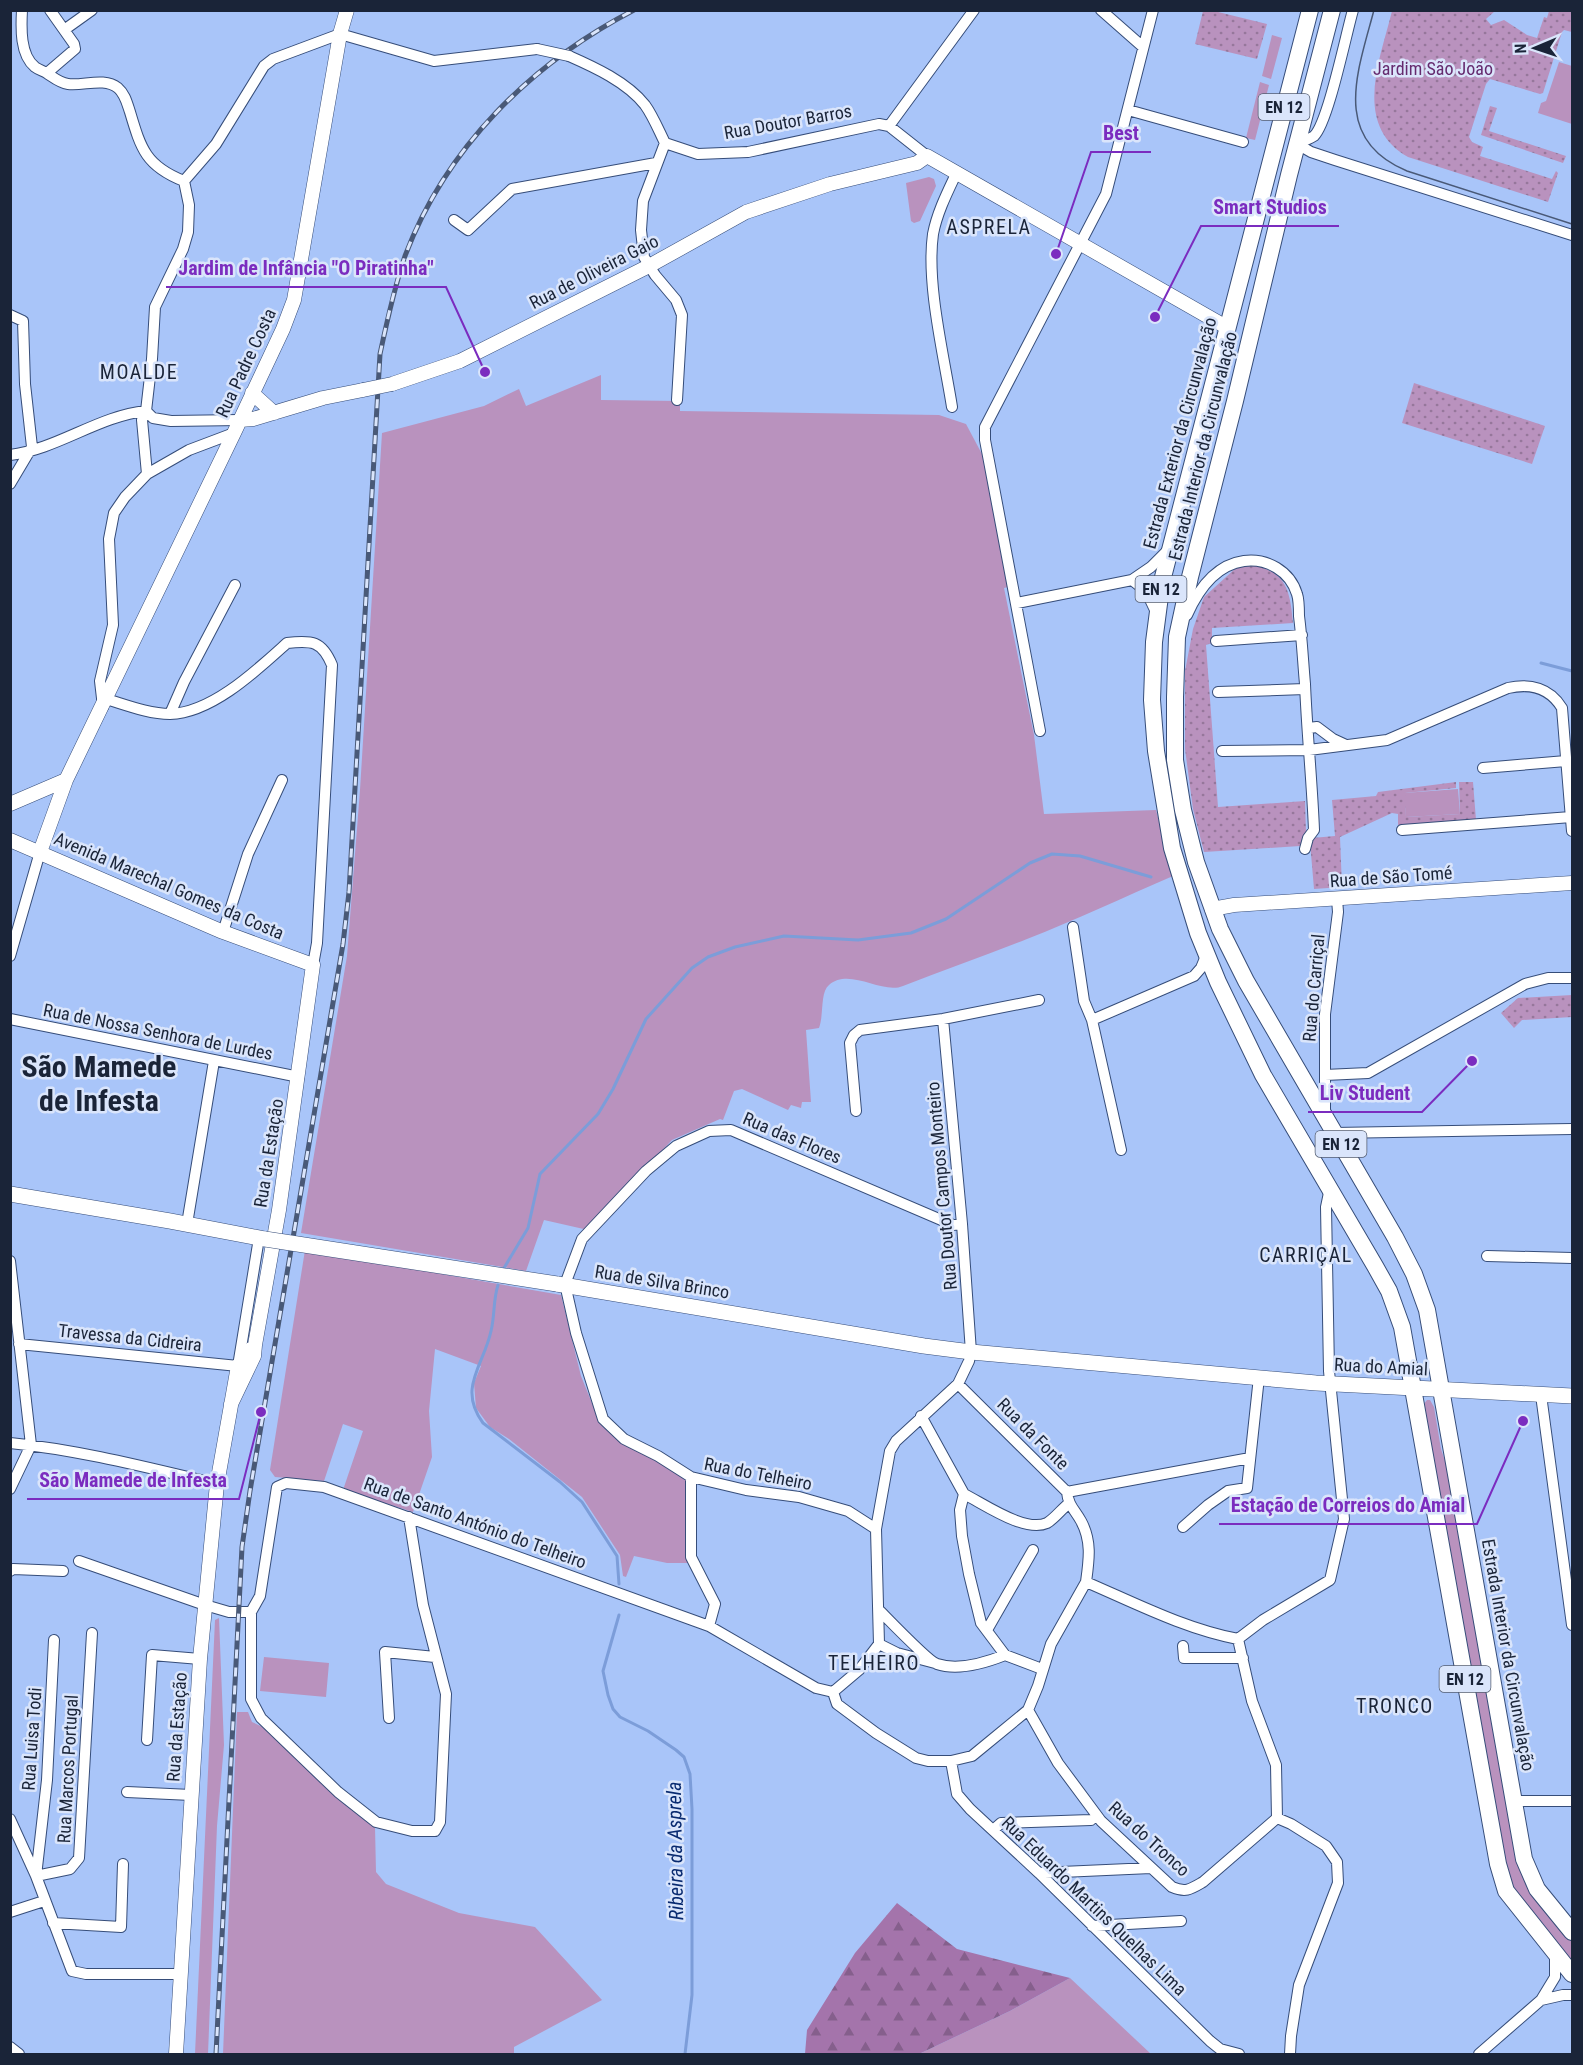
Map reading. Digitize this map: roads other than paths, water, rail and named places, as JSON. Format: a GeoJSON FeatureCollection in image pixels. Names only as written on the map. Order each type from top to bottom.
{"type":"FeatureCollection","features":[{"type":"Feature","properties":{"kind":"main road","name":"Estrada Exterior da Circunvalação"},"geometry":{"type":"LineString","coordinates":[[1310,10],[1161,581],[1152,700],[1156,752],[1172,848],[1206,956],[1263,1075],[1389,1291],[1402,1327],[1498,1864],[1506,1891],[1572,1974]]}},
{"type":"Feature","properties":{"kind":"main road","name":"Estrada Interior da Circunvalação"},"geometry":{"type":"LineString","coordinates":[[1332,10],[1297,144],[1177,637],[1175,760],[1185,819],[1196,862],[1212,909],[1246,981],[1395,1237],[1414,1274],[1427,1310],[1439,1389],[1524,1859],[1537,1890],[1572,1932]]}},
{"type":"Feature","properties":{"kind":"main road"},"geometry":{"type":"LineString","coordinates":[[1297,144],[1291,135],[1288,121],[1303,65],[1301,46]]}},
{"type":"Feature","properties":{"kind":"main road"},"geometry":{"type":"LineString","coordinates":[[1227,332],[1248,327],[1256,316]]}},
{"type":"Feature","properties":{"kind":"main road"},"geometry":{"type":"LineString","coordinates":[[1227,332],[1237,334],[1248,348]]}},
{"type":"Feature","properties":{"kind":"main road","name":"EN 12"},"geometry":{"type":"LineString","coordinates":[[1172,848],[1181,853],[1196,900],[1212,909]]}},
{"type":"Feature","properties":{"kind":"main road"},"geometry":{"type":"LineString","coordinates":[[1198,933],[1203,917],[1212,909]]}},
{"type":"Feature","properties":{"kind":"main road","name":"Rua de Silva Brinco"},"geometry":{"type":"LineString","coordinates":[[10,1194],[262,1238],[562,1285],[924,1346],[1187,1370]]}},
{"type":"Feature","properties":{"kind":"main road","name":"Rua do Amial"},"geometry":{"type":"LineString","coordinates":[[1187,1370],[1413,1389],[1572,1396]]}},
{"type":"Feature","properties":{"kind":"street"},"geometry":{"type":"LineString","coordinates":[[22,10],[16,33],[34,67],[66,84],[99,82],[118,88],[126,98],[146,156],[166,174],[184,182]]}},
{"type":"Feature","properties":{"kind":"street"},"geometry":{"type":"LineString","coordinates":[[47,74],[75,49],[74,44],[50,10]]}},
{"type":"Feature","properties":{"kind":"street"},"geometry":{"type":"LineString","coordinates":[[64,30],[92,10]]}},
{"type":"Feature","properties":{"kind":"street","name":"Rua Padre Costa"},"geometry":{"type":"LineString","coordinates":[[40,852],[66,780],[234,433],[283,329],[294,300],[340,34],[347,10]]}},
{"type":"Feature","properties":{"kind":"street"},"geometry":{"type":"LineString","coordinates":[[974,10],[889,126],[927,156],[956,174],[1080,242],[1227,332]]}},
{"type":"Feature","properties":{"kind":"street"},"geometry":{"type":"LineString","coordinates":[[1101,10],[1143,47]]}},
{"type":"Feature","properties":{"kind":"street"},"geometry":{"type":"LineString","coordinates":[[1040,731],[985,440],[985,427],[1106,194],[1153,10]]}},
{"type":"Feature","properties":{"kind":"street"},"geometry":{"type":"LineString","coordinates":[[1297,144],[1315,135],[1321,123],[1328,106],[1353,10]]}},
{"type":"Feature","properties":{"kind":"street"},"geometry":{"type":"LineString","coordinates":[[184,182],[216,144],[264,66],[273,60],[340,34],[434,62],[537,49],[569,57],[602,70],[645,105],[665,143],[643,201],[641,230],[644,257],[676,300],[682,315],[677,400]]}},
{"type":"Feature","properties":{"kind":"street"},"geometry":{"type":"LineString","coordinates":[[1128,110],[1243,142]]}},
{"type":"Feature","properties":{"kind":"street","name":"Rua Doutor Barros"},"geometry":{"type":"LineString","coordinates":[[665,143],[698,154],[747,152],[874,125],[889,126]]}},
{"type":"Feature","properties":{"kind":"street"},"geometry":{"type":"LineString","coordinates":[[1297,144],[1311,152],[1335,160],[1572,235]]}},
{"type":"Feature","properties":{"kind":"street","name":"Rua de Oliveira Gaio"},"geometry":{"type":"LineString","coordinates":[[146,411],[153,418],[171,421],[253,419],[323,398],[392,384],[460,361],[649,266],[746,212],[831,184],[917,163],[927,156]]}},
{"type":"Feature","properties":{"kind":"street"},"geometry":{"type":"LineString","coordinates":[[454,220],[468,230],[512,189],[656,163]]}},
{"type":"Feature","properties":{"kind":"street"},"geometry":{"type":"LineString","coordinates":[[952,407],[935,298],[932,251],[934,231],[941,207],[956,174]]}},
{"type":"Feature","properties":{"kind":"street"},"geometry":{"type":"LineString","coordinates":[[147,474],[142,420],[146,411],[152,359],[155,307],[183,249],[188,232],[189,205],[184,182]]}},
{"type":"Feature","properties":{"kind":"street"},"geometry":{"type":"LineString","coordinates":[[10,315],[22,321],[25,384],[32,447],[10,484]]}},
{"type":"Feature","properties":{"kind":"street"},"geometry":{"type":"LineString","coordinates":[[252,393],[274,413]]}},
{"type":"Feature","properties":{"kind":"street"},"geometry":{"type":"LineString","coordinates":[[10,455],[27,453],[131,412],[146,411]]}},
{"type":"Feature","properties":{"kind":"street"},"geometry":{"type":"LineString","coordinates":[[234,433],[189,450],[147,474],[125,496],[114,513],[109,540],[113,625],[99,681],[105,703],[170,714],[198,709],[222,696],[287,643],[312,643],[326,651],[332,665],[318,932],[313,965]]}},
{"type":"Feature","properties":{"kind":"street"},"geometry":{"type":"LineString","coordinates":[[1017,603],[1132,580],[1151,567],[1168,549]]}},
{"type":"Feature","properties":{"kind":"street"},"geometry":{"type":"LineString","coordinates":[[1177,637],[1191,606],[1209,579],[1224,568],[1251,560],[1265,562],[1279,568],[1291,582],[1297,594],[1302,635],[1314,830],[1308,838],[1305,849]]}},
{"type":"Feature","properties":{"kind":"street"},"geometry":{"type":"LineString","coordinates":[[1132,580],[1146,591],[1157,617]]}},
{"type":"Feature","properties":{"kind":"street"},"geometry":{"type":"LineString","coordinates":[[170,714],[184,682],[235,585]]}},
{"type":"Feature","properties":{"kind":"street"},"geometry":{"type":"LineString","coordinates":[[1216,641],[1302,635]]}},
{"type":"Feature","properties":{"kind":"street"},"geometry":{"type":"LineString","coordinates":[[1222,751],[1309,750],[1395,738],[1508,688],[1522,685],[1536,687],[1557,700],[1562,708],[1572,831]]}},
{"type":"Feature","properties":{"kind":"street"},"geometry":{"type":"LineString","coordinates":[[1218,692],[1305,688]]}},
{"type":"Feature","properties":{"kind":"street"},"geometry":{"type":"LineString","coordinates":[[1306,706],[1321,729],[1333,739],[1347,745]]}},
{"type":"Feature","properties":{"kind":"street"},"geometry":{"type":"LineString","coordinates":[[1308,728],[1313,726],[1321,729]]}},
{"type":"Feature","properties":{"kind":"street"},"geometry":{"type":"LineString","coordinates":[[1482,768],[1566,761]]}},
{"type":"Feature","properties":{"kind":"street"},"geometry":{"type":"LineString","coordinates":[[10,804],[66,780]]}},
{"type":"Feature","properties":{"kind":"street"},"geometry":{"type":"LineString","coordinates":[[223,932],[248,854],[282,780]]}},
{"type":"Feature","properties":{"kind":"street"},"geometry":{"type":"LineString","coordinates":[[1402,830],[1571,817]]}},
{"type":"Feature","properties":{"kind":"street","name":"Avenida Marechal Gomes da Costa"},"geometry":{"type":"LineString","coordinates":[[10,840],[223,932],[313,965]]}},
{"type":"Feature","properties":{"kind":"street"},"geometry":{"type":"LineString","coordinates":[[10,956],[40,852]]}},
{"type":"Feature","properties":{"kind":"street","name":"Rua de São Tomé"},"geometry":{"type":"LineString","coordinates":[[1212,909],[1234,905],[1572,884]]}},
{"type":"Feature","properties":{"kind":"street","name":"Rua do Carriçal"},"geometry":{"type":"LineString","coordinates":[[1325,1116],[1324,1014],[1338,912],[1337,899]]}},
{"type":"Feature","properties":{"kind":"street"},"geometry":{"type":"LineString","coordinates":[[1073,927],[1084,1001],[1092,1020],[1121,1150]]}},
{"type":"Feature","properties":{"kind":"street"},"geometry":{"type":"LineString","coordinates":[[1194,976],[1206,956]]}},
{"type":"Feature","properties":{"kind":"street","name":"Rua da Estação"},"geometry":{"type":"LineString","coordinates":[[231,1404],[254,1356],[279,1210],[313,965]]}},
{"type":"Feature","properties":{"kind":"street"},"geometry":{"type":"LineString","coordinates":[[1092,1020],[1194,976],[1218,981]]}},
{"type":"Feature","properties":{"kind":"street"},"geometry":{"type":"LineString","coordinates":[[1325,1075],[1368,1073],[1525,984],[1548,978],[1572,978]]}},
{"type":"Feature","properties":{"kind":"street"},"geometry":{"type":"LineString","coordinates":[[856,1110],[850,1044],[854,1035],[860,1030],[943,1019],[1039,1000]]}},
{"type":"Feature","properties":{"kind":"street","name":"Rua de Nossa Senhora de Lurdes"},"geometry":{"type":"LineString","coordinates":[[10,1019],[299,1077]]}},
{"type":"Feature","properties":{"kind":"street","name":"Rua Doutor Campos Monteiro"},"geometry":{"type":"LineString","coordinates":[[943,1019],[971,1352]]}},
{"type":"Feature","properties":{"kind":"street"},"geometry":{"type":"LineString","coordinates":[[187,1224],[214,1061]]}},
{"type":"Feature","properties":{"kind":"street"},"geometry":{"type":"LineString","coordinates":[[1334,1133],[1572,1129]]}},
{"type":"Feature","properties":{"kind":"street","name":"Rua das Flores"},"geometry":{"type":"LineString","coordinates":[[562,1285],[567,1279],[582,1239],[602,1217],[676,1146],[709,1131],[731,1130],[953,1225],[962,1224]]}},
{"type":"Feature","properties":{"kind":"street"},"geometry":{"type":"LineString","coordinates":[[971,1352],[958,1384],[921,1416],[896,1441],[890,1451],[876,1529],[879,1644],[860,1670],[833,1692],[837,1704],[876,1733],[915,1758],[928,1761],[951,1761],[972,1756],[1028,1710],[1051,1644],[1086,1582],[1214,1635],[1238,1639],[1253,1627],[1330,1580],[1344,1519],[1330,1383],[1326,1207],[1330,1188]]}},
{"type":"Feature","properties":{"kind":"street","name":"Rua da Estação"},"geometry":{"type":"LineString","coordinates":[[176,2055],[200,1659],[217,1484],[262,1238]]}},
{"type":"Feature","properties":{"kind":"street"},"geometry":{"type":"LineString","coordinates":[[1487,1256],[1572,1258]]}},
{"type":"Feature","properties":{"kind":"street"},"geometry":{"type":"LineString","coordinates":[[10,1261],[31,1445],[10,1488]]}},
{"type":"Feature","properties":{"kind":"street","name":"Rua do Telheiro"},"geometry":{"type":"LineString","coordinates":[[562,1285],[603,1419],[624,1439],[657,1456],[691,1478],[746,1490],[799,1497],[848,1511],[876,1529]]}},
{"type":"Feature","properties":{"kind":"street","name":"Travessa da Cidreira"},"geometry":{"type":"LineString","coordinates":[[20,1344],[238,1366]]}},
{"type":"Feature","properties":{"kind":"street","name":"Rua da Estação"},"geometry":{"type":"LineString","coordinates":[[238,1366],[255,1345]]}},
{"type":"Feature","properties":{"kind":"street"},"geometry":{"type":"LineString","coordinates":[[1184,1527],[1208,1505],[1228,1491],[1247,1488],[1259,1377]]}},
{"type":"Feature","properties":{"kind":"street","name":"Rua da Fonte"},"geometry":{"type":"LineString","coordinates":[[958,1384],[1067,1498],[1088,1538],[1086,1582]]}},
{"type":"Feature","properties":{"kind":"street"},"geometry":{"type":"LineString","coordinates":[[1541,1395],[1572,1624]]}},
{"type":"Feature","properties":{"kind":"street"},"geometry":{"type":"LineString","coordinates":[[921,1416],[964,1494],[1031,1526],[1048,1522],[1067,1498],[1250,1458]]}},
{"type":"Feature","properties":{"kind":"street"},"geometry":{"type":"LineString","coordinates":[[10,1443],[128,1463],[217,1484]]}},
{"type":"Feature","properties":{"kind":"street"},"geometry":{"type":"LineString","coordinates":[[691,1478],[691,1557],[715,1604],[709,1626]]}},
{"type":"Feature","properties":{"kind":"street","name":"Rua de Santo António do Telheiro"},"geometry":{"type":"LineString","coordinates":[[251,1612],[260,1596],[277,1487],[286,1483],[324,1487],[709,1626],[816,1688],[833,1692]]}},
{"type":"Feature","properties":{"kind":"street"},"geometry":{"type":"LineString","coordinates":[[964,1494],[960,1510],[962,1536],[981,1623],[1005,1654],[1042,1669]]}},
{"type":"Feature","properties":{"kind":"street"},"geometry":{"type":"LineString","coordinates":[[79,1561],[205,1605],[229,1612],[251,1612],[251,1699],[261,1718],[338,1792],[376,1822],[412,1831],[435,1831],[441,1822],[446,1694],[423,1605],[409,1517]]}},
{"type":"Feature","properties":{"kind":"street"},"geometry":{"type":"LineString","coordinates":[[987,1630],[1033,1550]]}},
{"type":"Feature","properties":{"kind":"street"},"geometry":{"type":"LineString","coordinates":[[10,1571],[13,1569],[63,1571]]}},
{"type":"Feature","properties":{"kind":"street"},"geometry":{"type":"LineString","coordinates":[[879,1610],[935,1664]]}},
{"type":"Feature","properties":{"kind":"street","name":"Rua Marcos Portugal"},"geometry":{"type":"LineString","coordinates":[[36,1876],[70,1869],[79,1858],[92,1633]]}},
{"type":"Feature","properties":{"kind":"street"},"geometry":{"type":"LineString","coordinates":[[1238,1639],[1252,1701],[1276,1765],[1277,1818],[1326,1846],[1337,1862],[1338,1883],[1299,1985],[1286,2054]]}},
{"type":"Feature","properties":{"kind":"street","name":"Rua Luisa Todi"},"geometry":{"type":"LineString","coordinates":[[36,1876],[47,1780],[54,1641]]}},
{"type":"Feature","properties":{"kind":"street"},"geometry":{"type":"LineString","coordinates":[[879,1644],[897,1653],[935,1664],[960,1666],[989,1661],[1005,1654]]}},
{"type":"Feature","properties":{"kind":"street"},"geometry":{"type":"LineString","coordinates":[[1183,1646],[1184,1658],[1243,1658]]}},
{"type":"Feature","properties":{"kind":"street"},"geometry":{"type":"LineString","coordinates":[[389,1718],[385,1652],[435,1657]]}},
{"type":"Feature","properties":{"kind":"street"},"geometry":{"type":"LineString","coordinates":[[147,1740],[152,1655],[200,1659]]}},
{"type":"Feature","properties":{"kind":"street","name":"Rua do Tronco"},"geometry":{"type":"LineString","coordinates":[[1028,1710],[1058,1763],[1101,1821],[1172,1887],[1182,1891],[1190,1890],[1203,1882],[1277,1818]]}},
{"type":"Feature","properties":{"kind":"street","name":"Rua Eduardo Martins Quelhas Lima"},"geometry":{"type":"LineString","coordinates":[[951,1761],[957,1794],[1210,2042],[1220,2049],[1239,2055]]}},
{"type":"Feature","properties":{"kind":"street"},"geometry":{"type":"LineString","coordinates":[[127,1792],[191,1795]]}},
{"type":"Feature","properties":{"kind":"street"},"geometry":{"type":"LineString","coordinates":[[1514,1801],[1572,1801]]}},
{"type":"Feature","properties":{"kind":"street"},"geometry":{"type":"LineString","coordinates":[[10,1819],[36,1876],[72,1971],[86,1974],[180,1974]]}},
{"type":"Feature","properties":{"kind":"street"},"geometry":{"type":"LineString","coordinates":[[993,1830],[1001,1823],[1090,1820]]}},
{"type":"Feature","properties":{"kind":"street"},"geometry":{"type":"LineString","coordinates":[[53,1923],[121,1927],[123,1864]]}},
{"type":"Feature","properties":{"kind":"street"},"geometry":{"type":"LineString","coordinates":[[1039,1873],[1151,1868]]}},
{"type":"Feature","properties":{"kind":"street"},"geometry":{"type":"LineString","coordinates":[[10,1912],[44,1901]]}},
{"type":"Feature","properties":{"kind":"street"},"geometry":{"type":"LineString","coordinates":[[1092,1926],[1181,1921]]}},
{"type":"Feature","properties":{"kind":"street"},"geometry":{"type":"LineString","coordinates":[[1479,2055],[1541,2001],[1555,1977],[1555,1954]]}},
{"type":"Feature","properties":{"kind":"street"},"geometry":{"type":"LineString","coordinates":[[1541,2001],[1572,1995]]}},
{"type":"Feature","properties":{"kind":"street"},"geometry":{"type":"LineString","coordinates":[[10,2047],[19,2055]]}},
{"type":"Feature","properties":{"kind":"waterway","name":"Ribeira da Asprela"},"geometry":{"type":"LineString","coordinates":[[1541,663],[1572,671]]}},
{"type":"Feature","properties":{"kind":"waterway","name":"Ribeira da Asprela"},"geometry":{"type":"LineString","coordinates":[[504,1268],[528,1228],[540,1174],[598,1114],[613,1089],[646,1019],[692,968],[708,957],[735,947],[784,936],[858,940],[911,933],[946,919],[1030,863],[1052,854],[1080,856],[1151,877]]}},
{"type":"Feature","properties":{"kind":"waterway","name":"Ribeira da Asprela"},"geometry":{"type":"LineString","coordinates":[[498,1285],[488,1343],[472,1387],[472,1399],[476,1410],[483,1423],[560,1482],[582,1502],[617,1556],[619,1584]]}},
{"type":"Feature","properties":{"kind":"waterway","name":"Ribeira da Asprela"},"geometry":{"type":"LineString","coordinates":[[619,1615],[603,1671],[613,1709],[620,1717],[648,1731],[676,1750],[684,1757],[690,1774],[692,1995],[685,2054]]}},
{"type":"Feature","properties":{"kind":"tram line"},"geometry":{"type":"LineString","coordinates":[[1374,10],[1357,79],[1356,101],[1359,122],[1367,141],[1383,157],[1407,171],[1572,224]]}},
{"type":"Feature","properties":{"kind":"railway"},"geometry":{"type":"LineString","coordinates":[[216,2054],[242,1547],[343,944],[349,892],[380,354],[405,256],[422,216],[444,179],[469,144],[528,82],[561,55],[634,10]]}},
{"type":"Feature","properties":{"kind":"place","name":"Best"},"geometry":{"type":"Point","coordinates":[1056,254]}},
{"type":"Feature","properties":{"kind":"place","name":"Smart Studios"},"geometry":{"type":"Point","coordinates":[1155,317]}},
{"type":"Feature","properties":{"kind":"place","name":"Jardim de Infância \"O Piratinha\""},"geometry":{"type":"Point","coordinates":[485,372]}},
{"type":"Feature","properties":{"kind":"place","name":"Liv Student"},"geometry":{"type":"Point","coordinates":[1472,1061]}},
{"type":"Feature","properties":{"kind":"place","name":"São Mamede de Infesta"},"geometry":{"type":"Point","coordinates":[261,1412]}},
{"type":"Feature","properties":{"kind":"place","name":"Estação de Correios do Amial"},"geometry":{"type":"Point","coordinates":[1523,1421]}},
{"type":"Feature","properties":{"kind":"district","name":"ASPRELA"},"geometry":{"type":"Point","coordinates":[989,227]}},
{"type":"Feature","properties":{"kind":"district","name":"MOALDE"},"geometry":{"type":"Point","coordinates":[139,372]}},
{"type":"Feature","properties":{"kind":"district","name":"São Mamede de Infesta"},"geometry":{"type":"Point","coordinates":[99,1084]}},
{"type":"Feature","properties":{"kind":"district","name":"CARRIÇAL"},"geometry":{"type":"Point","coordinates":[1306,1255]}},
{"type":"Feature","properties":{"kind":"district","name":"TELHEIRO"},"geometry":{"type":"Point","coordinates":[874,1663]}},
{"type":"Feature","properties":{"kind":"district","name":"TRONCO"},"geometry":{"type":"Point","coordinates":[1395,1706]}},
{"type":"Feature","properties":{"kind":"park label","name":"Jardim São João"},"geometry":{"type":"Point","coordinates":[1433,69]}}]}
